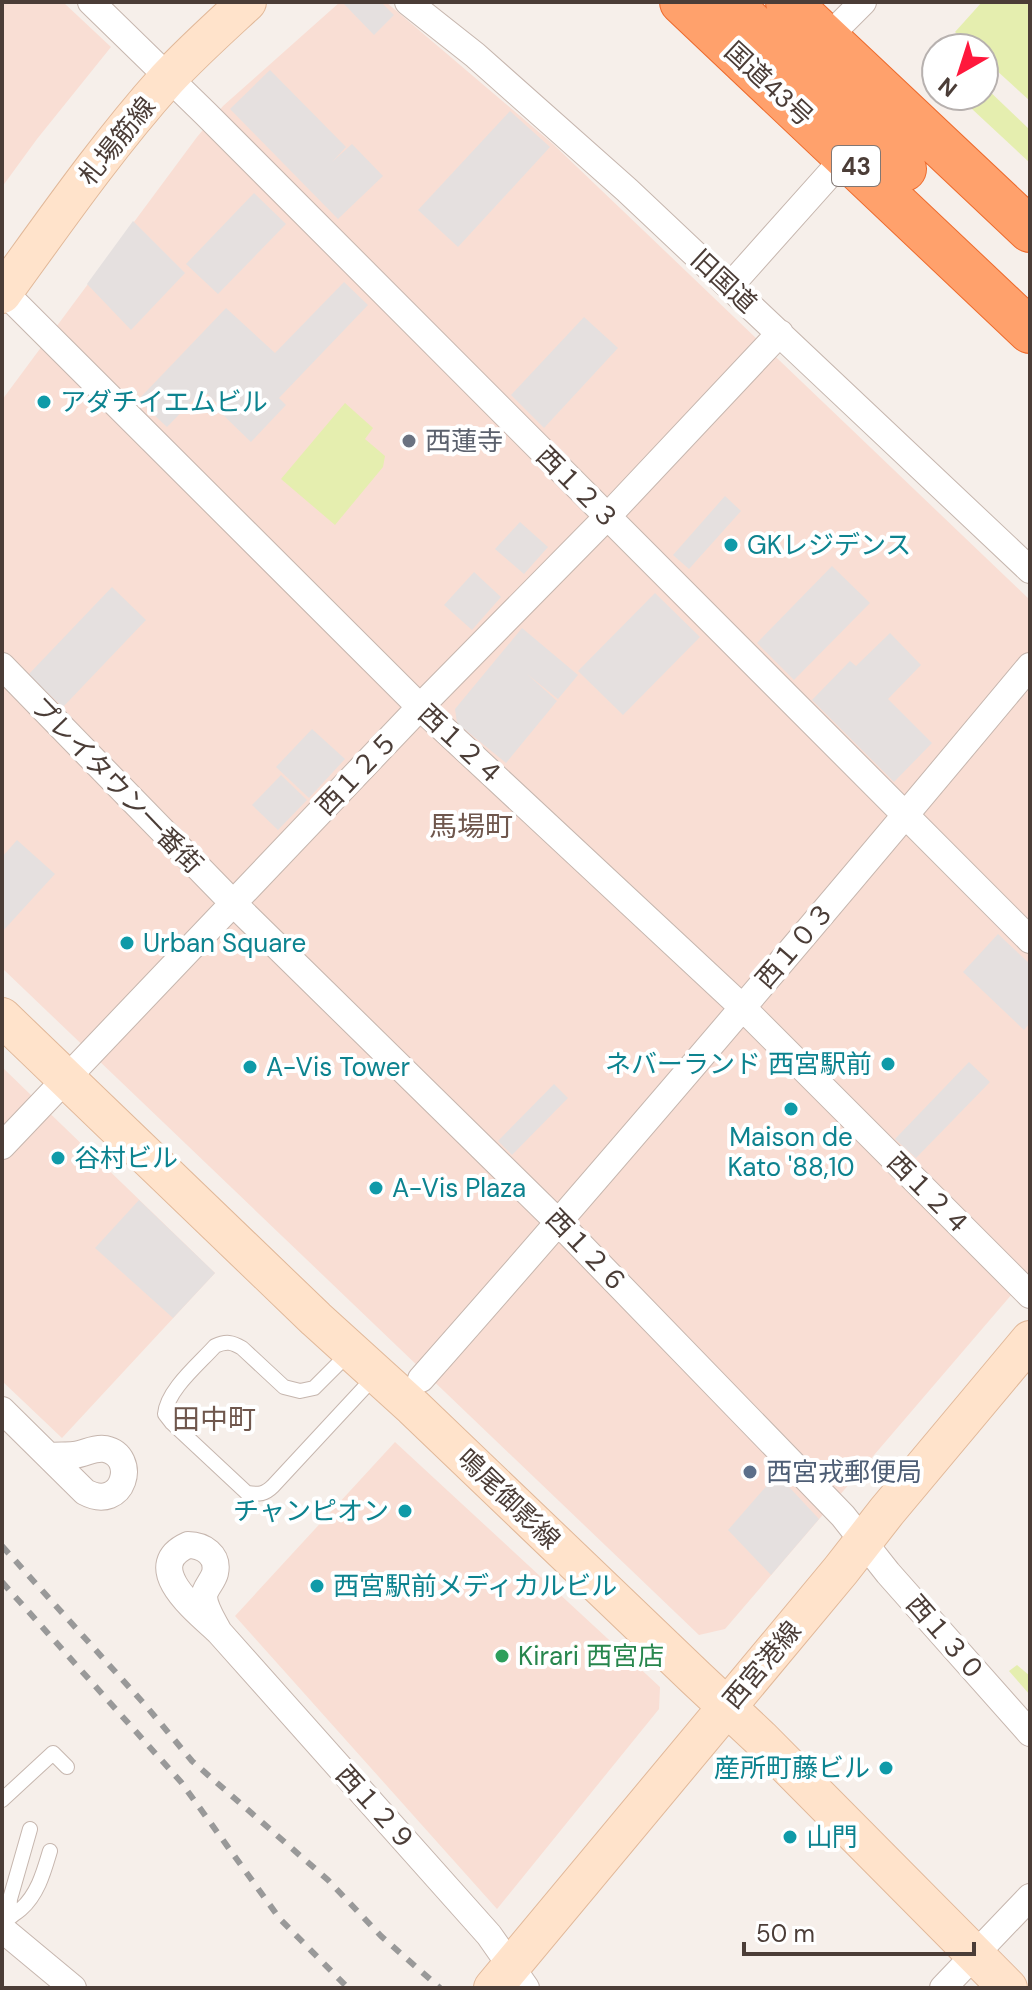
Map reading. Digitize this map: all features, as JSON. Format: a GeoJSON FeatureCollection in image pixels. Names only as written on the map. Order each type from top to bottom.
{"type":"FeatureCollection","features":[{"type":"Feature","properties":{"kind":"highway","name":"国道43号"},"geometry":{"type":"LineString","coordinates":[[682,2],[1030,331]]}},
{"type":"Feature","properties":{"kind":"highway"},"geometry":{"type":"LineString","coordinates":[[728,2],[1030,289]]}},
{"type":"Feature","properties":{"kind":"highway"},"geometry":{"type":"LineString","coordinates":[[788,2],[1030,230]]}},
{"type":"Feature","properties":{"kind":"highway"},"geometry":{"type":"LineString","coordinates":[[841,9],[1030,204]]}},
{"type":"Feature","properties":{"kind":"street","name":"西１２３"},"geometry":{"type":"LineString","coordinates":[[91,2],[1030,940]]}},
{"type":"Feature","properties":{"kind":"street","name":"札場筋線"},"geometry":{"type":"LineString","coordinates":[[3,292],[129,124],[169,77],[247,2]]}},
{"type":"Feature","properties":{"kind":"street","name":"旧国道"},"geometry":{"type":"LineString","coordinates":[[408,2],[554,123],[1030,570]]}},
{"type":"Feature","properties":{"kind":"street"},"geometry":{"type":"LineString","coordinates":[[730,286],[846,156]]}},
{"type":"Feature","properties":{"kind":"street","name":"西１２４"},"geometry":{"type":"LineString","coordinates":[[3,292],[420,707],[742,1007],[1030,1295]]}},
{"type":"Feature","properties":{"kind":"street","name":"西１２５"},"geometry":{"type":"LineString","coordinates":[[2,1146],[780,333]]}},
{"type":"Feature","properties":{"kind":"street","name":"プレイタウン一番街"},"geometry":{"type":"LineString","coordinates":[[2,666],[233,903]]}},
{"type":"Feature","properties":{"kind":"street","name":"西１０３"},"geometry":{"type":"LineString","coordinates":[[421,1379],[559,1223],[1030,666]]}},
{"type":"Feature","properties":{"kind":"street","name":"西１２６"},"geometry":{"type":"LineString","coordinates":[[233,903],[559,1223],[843,1516],[863,1541]]}},
{"type":"Feature","properties":{"kind":"street","name":"鳴尾御影線"},"geometry":{"type":"LineString","coordinates":[[2,1017],[316,1319],[727,1706],[1008,1988]]}},
{"type":"Feature","properties":{"kind":"street","name":"西宮港線"},"geometry":{"type":"LineString","coordinates":[[510,1981],[727,1706],[1030,1340]]}},
{"type":"Feature","properties":{"kind":"street"},"geometry":{"type":"LineString","coordinates":[[2,1410],[49,1456]]}},
{"type":"Feature","properties":{"kind":"street","name":"西１３０"},"geometry":{"type":"LineString","coordinates":[[863,1541],[1030,1733]]}},
{"type":"Feature","properties":{"kind":"street","name":"西１２９"},"geometry":{"type":"LineString","coordinates":[[219,1632],[489,1935],[510,1981]]}},
{"type":"Feature","properties":{"kind":"street"},"geometry":{"type":"LineString","coordinates":[[943,1988],[1030,1897]]}},
{"type":"Feature","properties":{"kind":"street"},"geometry":{"type":"LineString","coordinates":[[4,1924],[73,1988]]}},
{"type":"Feature","properties":{"kind":"lane"},"geometry":{"type":"LineString","coordinates":[[224,1342],[242,1348],[284,1387],[300,1391],[314,1388],[364,1362],[273,1486],[256,1495],[247,1493],[165,1414],[166,1403],[173,1393],[215,1346],[224,1342]]}},
{"type":"Feature","properties":{"kind":"lane"},"geometry":{"type":"LineString","coordinates":[[2,1800],[53,1753],[67,1767]]}},
{"type":"Feature","properties":{"kind":"lane"},"geometry":{"type":"LineString","coordinates":[[4,1924],[30,1829]]}},
{"type":"Feature","properties":{"kind":"lane"},"geometry":{"type":"LineString","coordinates":[[4,1924],[21,1909],[40,1883],[50,1851]]}},
{"type":"Feature","properties":{"kind":"shaded area"},"geometry":{"type":"Polygon","coordinates":[[[2,2],[63,2],[111,47],[2,187],[2,2]]]}},
{"type":"Feature","properties":{"kind":"shaded area"},"geometry":{"type":"Polygon","coordinates":[[[340,2],[386,2],[553,144],[1030,600],[1030,1273],[725,1629],[699,1635],[2,968],[2,400],[223,106],[340,2]]]}},
{"type":"Feature","properties":{"kind":"shaded area"},"geometry":{"type":"Polygon","coordinates":[[[342,2],[381,2],[394,15],[374,35],[342,2]]]}},
{"type":"Feature","properties":{"kind":"shaded area"},"geometry":{"type":"Polygon","coordinates":[[[270,70],[346,147],[332,162],[352,144],[383,176],[338,219],[230,109],[270,70]]]}},
{"type":"Feature","properties":{"kind":"shaded area"},"geometry":{"type":"Polygon","coordinates":[[[510,111],[550,147],[458,247],[418,210],[510,111]]]}},
{"type":"Feature","properties":{"kind":"shaded area"},"geometry":{"type":"Polygon","coordinates":[[[254,193],[286,224],[218,294],[186,264],[254,193]]]}},
{"type":"Feature","properties":{"kind":"shaded area"},"geometry":{"type":"Polygon","coordinates":[[[133,221],[185,273],[131,330],[87,284],[133,221]]]}},
{"type":"Feature","properties":{"kind":"shaded area"},"geometry":{"type":"Polygon","coordinates":[[[344,282],[368,305],[279,398],[286,405],[251,442],[220,412],[222,408],[203,390],[167,427],[138,400],[226,308],[275,353],[344,282]]]}},
{"type":"Feature","properties":{"kind":"shaded area"},"geometry":{"type":"Polygon","coordinates":[[[584,317],[618,348],[544,428],[511,395],[584,317]]]}},
{"type":"Feature","properties":{"kind":"shaded area"},"geometry":{"type":"Polygon","coordinates":[[[725,496],[741,511],[689,569],[673,555],[725,496]]]}},
{"type":"Feature","properties":{"kind":"shaded area"},"geometry":{"type":"Polygon","coordinates":[[[520,522],[548,547],[524,574],[495,549],[520,522]]]}},
{"type":"Feature","properties":{"kind":"shaded area"},"geometry":{"type":"Polygon","coordinates":[[[832,566],[870,603],[794,680],[757,643],[832,566]]]}},
{"type":"Feature","properties":{"kind":"shaded area"},"geometry":{"type":"Polygon","coordinates":[[[474,572],[501,597],[472,630],[444,605],[474,572]]]}},
{"type":"Feature","properties":{"kind":"shaded area"},"geometry":{"type":"Polygon","coordinates":[[[112,587],[146,620],[63,707],[28,675],[112,587]]]}},
{"type":"Feature","properties":{"kind":"shaded area"},"geometry":{"type":"Polygon","coordinates":[[[655,593],[700,637],[623,715],[578,671],[655,593]]]}},
{"type":"Feature","properties":{"kind":"shaded area"},"geometry":{"type":"Polygon","coordinates":[[[522,628],[578,675],[558,699],[527,674],[557,701],[506,763],[457,723],[455,709],[522,628]]]}},
{"type":"Feature","properties":{"kind":"shaded area"},"geometry":{"type":"Polygon","coordinates":[[[890,633],[921,665],[888,699],[932,743],[894,782],[812,700],[850,661],[856,666],[890,633]]]}},
{"type":"Feature","properties":{"kind":"shaded area"},"geometry":{"type":"Polygon","coordinates":[[[312,729],[345,759],[309,798],[276,767],[312,729]]]}},
{"type":"Feature","properties":{"kind":"shaded area"},"geometry":{"type":"Polygon","coordinates":[[[281,775],[307,800],[278,830],[252,805],[281,775]]]}},
{"type":"Feature","properties":{"kind":"shaded area"},"geometry":{"type":"Polygon","coordinates":[[[17,840],[55,874],[2,932],[2,857],[17,840]]]}},
{"type":"Feature","properties":{"kind":"shaded area"},"geometry":{"type":"Polygon","coordinates":[[[998,934],[1030,964],[1030,1023],[1024,1030],[963,972],[998,934]]]}},
{"type":"Feature","properties":{"kind":"shaded area"},"geometry":{"type":"Polygon","coordinates":[[[969,1062],[990,1082],[916,1158],[895,1139],[969,1062]]]}},
{"type":"Feature","properties":{"kind":"shaded area"},"geometry":{"type":"Polygon","coordinates":[[[2,1067],[215,1273],[62,1438],[2,1381],[2,1067]]]}},
{"type":"Feature","properties":{"kind":"shaded area"},"geometry":{"type":"Polygon","coordinates":[[[554,1084],[568,1098],[512,1155],[498,1141],[554,1084]]]}},
{"type":"Feature","properties":{"kind":"shaded area"},"geometry":{"type":"Polygon","coordinates":[[[139,1200],[215,1273],[173,1318],[95,1248],[139,1200]]]}},
{"type":"Feature","properties":{"kind":"shaded area"},"geometry":{"type":"Polygon","coordinates":[[[395,1442],[660,1687],[659,1709],[497,1909],[235,1616],[395,1442]]]}},
{"type":"Feature","properties":{"kind":"shaded area"},"geometry":{"type":"Polygon","coordinates":[[[777,1474],[819,1519],[771,1575],[728,1530],[777,1474]]]}},
{"type":"Feature","properties":{"kind":"green space"},"geometry":{"type":"Polygon","coordinates":[[[982,2],[1030,2],[1030,101],[1000,74],[1000,32],[955,32],[982,2]]]}},
{"type":"Feature","properties":{"kind":"green space"},"geometry":{"type":"Polygon","coordinates":[[[1000,101],[1030,130],[1030,163],[975,112],[1000,112],[1000,101]]]}},
{"type":"Feature","properties":{"kind":"green space"},"geometry":{"type":"Polygon","coordinates":[[[345,403],[373,428],[365,439],[385,456],[383,467],[335,525],[281,479],[345,403]]]}},
{"type":"Feature","properties":{"kind":"green space"},"geometry":{"type":"Polygon","coordinates":[[[1017,1665],[1030,1676],[1030,1695],[1009,1671],[1017,1665]]]}},
{"type":"Feature","properties":{"kind":"railway"},"geometry":{"type":"LineString","coordinates":[[2,1546],[192,1761],[328,1880],[381,1936],[440,1988]]}},
{"type":"Feature","properties":{"kind":"railway"},"geometry":{"type":"LineString","coordinates":[[2,1582],[181,1782],[280,1919],[348,1988]]}},
{"type":"Feature","properties":{"kind":"place","name":"アダチイエムビル"},"geometry":{"type":"Point","coordinates":[44,402]}},
{"type":"Feature","properties":{"kind":"place","name":"西蓮寺"},"geometry":{"type":"Point","coordinates":[409,441]}},
{"type":"Feature","properties":{"kind":"place","name":"GKレジデンス"},"geometry":{"type":"Point","coordinates":[731,545]}},
{"type":"Feature","properties":{"kind":"place","name":"Urban Square"},"geometry":{"type":"Point","coordinates":[127,943]}},
{"type":"Feature","properties":{"kind":"place","name":"ネバーランド 西宮駅前"},"geometry":{"type":"Point","coordinates":[888,1064]}},
{"type":"Feature","properties":{"kind":"place","name":"A-Vis Tower"},"geometry":{"type":"Point","coordinates":[250,1067]}},
{"type":"Feature","properties":{"kind":"place","name":"Maison de Kato '88,10"},"geometry":{"type":"Point","coordinates":[791,1109]}},
{"type":"Feature","properties":{"kind":"place","name":"谷村ビル"},"geometry":{"type":"Point","coordinates":[58,1158]}},
{"type":"Feature","properties":{"kind":"place","name":"A-Vis Plaza"},"geometry":{"type":"Point","coordinates":[376,1188]}},
{"type":"Feature","properties":{"kind":"place","name":"西宮戎郵便局"},"geometry":{"type":"Point","coordinates":[750,1472]}},
{"type":"Feature","properties":{"kind":"place","name":"チャンピオン"},"geometry":{"type":"Point","coordinates":[405,1511]}},
{"type":"Feature","properties":{"kind":"place","name":"西宮駅前メディカルビル"},"geometry":{"type":"Point","coordinates":[317,1586]}},
{"type":"Feature","properties":{"kind":"place","name":"Kirari 西宮店"},"geometry":{"type":"Point","coordinates":[502,1656]}},
{"type":"Feature","properties":{"kind":"place","name":"産所町藤ビル"},"geometry":{"type":"Point","coordinates":[886,1768]}},
{"type":"Feature","properties":{"kind":"place","name":"山門"},"geometry":{"type":"Point","coordinates":[790,1837]}},
{"type":"Feature","properties":{"kind":"district","name":"馬場町"},"geometry":{"type":"Point","coordinates":[471,826]}},
{"type":"Feature","properties":{"kind":"district","name":"田中町"},"geometry":{"type":"Point","coordinates":[214,1419]}}]}
